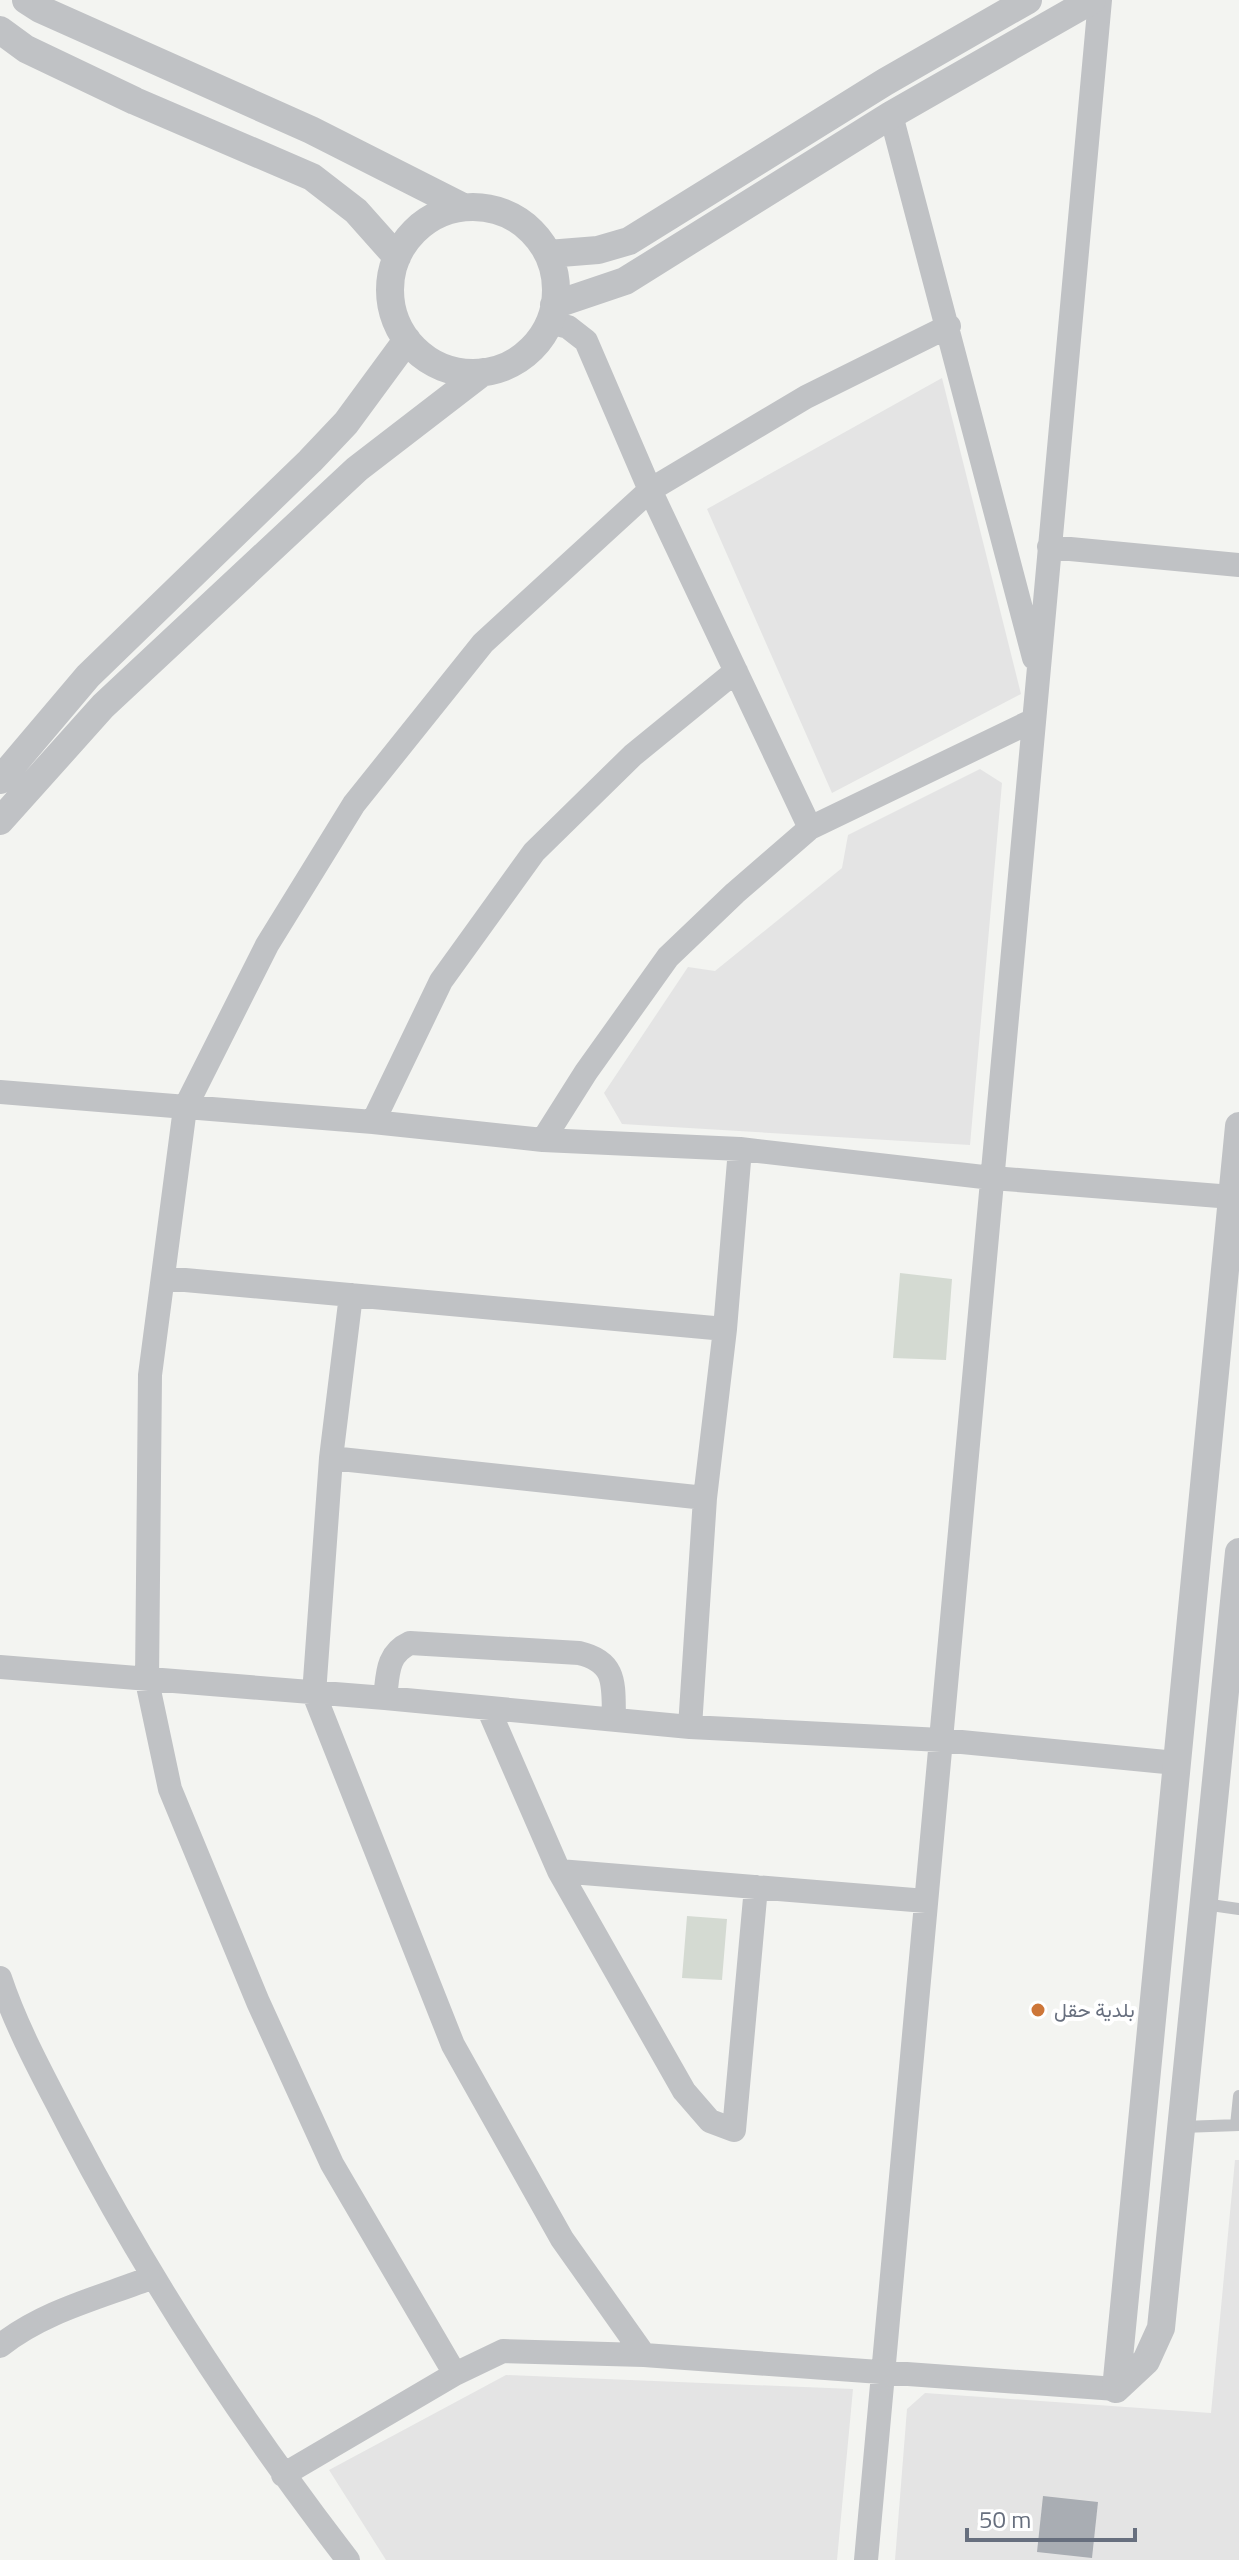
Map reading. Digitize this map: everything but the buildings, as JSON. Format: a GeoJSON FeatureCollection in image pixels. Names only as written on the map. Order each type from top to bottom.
{"type":"FeatureCollection","features":[{"type":"Feature","properties":{"kind":"street"},"geometry":{"type":"LineString","coordinates":[[26,0],[311,130],[463,207]]}},
{"type":"Feature","properties":{"kind":"street"},"geometry":{"type":"LineString","coordinates":[[548,254],[598,250],[629,241],[871,91],[1028,0]]}},
{"type":"Feature","properties":{"kind":"street"},"geometry":{"type":"LineString","coordinates":[[552,314],[625,281],[891,115],[1092,0]]}},
{"type":"Feature","properties":{"kind":"street"},"geometry":{"type":"LineString","coordinates":[[866,2560],[1100,0]]}},
{"type":"Feature","properties":{"kind":"street"},"geometry":{"type":"LineString","coordinates":[[0,30],[26,49],[135,101],[312,177],[356,211],[397,257]]}},
{"type":"Feature","properties":{"kind":"street"},"geometry":{"type":"LineString","coordinates":[[891,115],[949,326],[1038,675]]}},
{"type":"Feature","properties":{"kind":"street"},"geometry":{"type":"LineString","coordinates":[[463,207],[488,208],[513,217],[527,227],[548,254],[554,271],[552,314],[530,350],[508,365],[483,372],[466,372],[441,366],[419,353],[398,325],[390,291],[397,257],[405,242],[423,224],[446,211],[463,207]]}},
{"type":"Feature","properties":{"kind":"street"},"geometry":{"type":"LineString","coordinates":[[552,314],[586,341],[650,490],[810,828]]}},
{"type":"Feature","properties":{"kind":"street"},"geometry":{"type":"LineString","coordinates":[[455,2374],[332,2164],[264,2015],[170,1789],[147,1681],[150,1375],[185,1108],[267,945],[354,804],[483,643],[650,490],[806,397],[949,326]]}},
{"type":"Feature","properties":{"kind":"street"},"geometry":{"type":"LineString","coordinates":[[0,780],[88,676],[346,423],[407,340]]}},
{"type":"Feature","properties":{"kind":"street"},"geometry":{"type":"LineString","coordinates":[[0,821],[103,706],[357,469],[483,372]]}},
{"type":"Feature","properties":{"kind":"street"},"geometry":{"type":"LineString","coordinates":[[1049,547],[1239,565]]}},
{"type":"Feature","properties":{"kind":"street"},"geometry":{"type":"LineString","coordinates":[[373,1122],[441,981],[534,852],[633,755],[736,671]]}},
{"type":"Feature","properties":{"kind":"street"},"geometry":{"type":"LineString","coordinates":[[543,1140],[586,1072],[668,957],[810,828],[1034,720]]}},
{"type":"Feature","properties":{"kind":"street"},"geometry":{"type":"LineString","coordinates":[[0,1092],[373,1122],[543,1140],[740,1149],[992,1178],[1232,1197]]}},
{"type":"Feature","properties":{"kind":"street"},"geometry":{"type":"LineString","coordinates":[[1116,2389],[1239,1126]]}},
{"type":"Feature","properties":{"kind":"street"},"geometry":{"type":"LineString","coordinates":[[690,1727],[705,1498],[725,1329],[740,1149]]}},
{"type":"Feature","properties":{"kind":"street"},"geometry":{"type":"LineString","coordinates":[[163,1278],[725,1329]]}},
{"type":"Feature","properties":{"kind":"street"},"geometry":{"type":"LineString","coordinates":[[351,1295],[331,1458],[314,1694],[453,2045],[562,2239],[644,2355]]}},
{"type":"Feature","properties":{"kind":"street"},"geometry":{"type":"LineString","coordinates":[[331,1458],[705,1498]]}},
{"type":"Feature","properties":{"kind":"street"},"geometry":{"type":"LineString","coordinates":[[283,2475],[455,2374],[503,2351],[644,2355],[1116,2389],[1146,2361],[1161,2328],[1239,1552]]}},
{"type":"Feature","properties":{"kind":"street"},"geometry":{"type":"LineString","coordinates":[[385,1698],[391,1658],[399,1648],[410,1643],[579,1653],[595,1657],[607,1668],[612,1681],[614,1719]]}},
{"type":"Feature","properties":{"kind":"street"},"geometry":{"type":"LineString","coordinates":[[0,1667],[385,1698],[690,1727],[941,1740],[1176,1763]]}},
{"type":"Feature","properties":{"kind":"street"},"geometry":{"type":"LineString","coordinates":[[488,1708],[559,1871],[684,2091],[710,2121],[734,2130],[756,1887]]}},
{"type":"Feature","properties":{"kind":"street"},"geometry":{"type":"LineString","coordinates":[[559,1871],[926,1901]]}},
{"type":"Feature","properties":{"kind":"street"},"geometry":{"type":"LineString","coordinates":[[0,1978],[20,2030],[115,2214],[283,2475],[348,2560]]}},
{"type":"Feature","properties":{"kind":"street"},"geometry":{"type":"LineString","coordinates":[[1146,2089],[1185,2093]]}},
{"type":"Feature","properties":{"kind":"street"},"geometry":{"type":"LineString","coordinates":[[0,2346],[44,2319],[153,2277]]}},
{"type":"Feature","properties":{"kind":"street"},"geometry":{"type":"LineString","coordinates":[[1122,2337],[1130,2349],[1143,2351],[1155,2343]]}},
{"type":"Feature","properties":{"kind":"lane"},"geometry":{"type":"LineString","coordinates":[[1204,1904],[1239,1909]]}},
{"type":"Feature","properties":{"kind":"lane"},"geometry":{"type":"LineString","coordinates":[[1182,2127],[1237,2125],[1239,2096]]}},
{"type":"Feature","properties":{"kind":"shaded area"},"geometry":{"type":"Polygon","coordinates":[[[942,378],[1021,694],[832,793],[707,509],[942,378]]]}},
{"type":"Feature","properties":{"kind":"shaded area"},"geometry":{"type":"Polygon","coordinates":[[[980,769],[1002,783],[970,1145],[622,1124],[604,1093],[688,967],[715,971],[842,868],[848,835],[980,769]]]}},
{"type":"Feature","properties":{"kind":"shaded area"},"geometry":{"type":"Polygon","coordinates":[[[900,1273],[952,1279],[946,1360],[893,1358],[900,1273]]]}},
{"type":"Feature","properties":{"kind":"shaded area"},"geometry":{"type":"Polygon","coordinates":[[[687,1916],[727,1919],[722,1980],[682,1978],[687,1916]]]}},
{"type":"Feature","properties":{"kind":"shaded area"},"geometry":{"type":"Polygon","coordinates":[[[1235,2160],[1239,2160],[1239,2560],[895,2560],[907,2409],[925,2393],[1211,2413],[1235,2160]]]}},
{"type":"Feature","properties":{"kind":"shaded area"},"geometry":{"type":"Polygon","coordinates":[[[506,2375],[853,2389],[837,2560],[386,2560],[329,2470],[506,2375]]]}},
{"type":"Feature","properties":{"kind":"place","name":"بلدية حقل"},"geometry":{"type":"Point","coordinates":[1038,2010]}}]}
